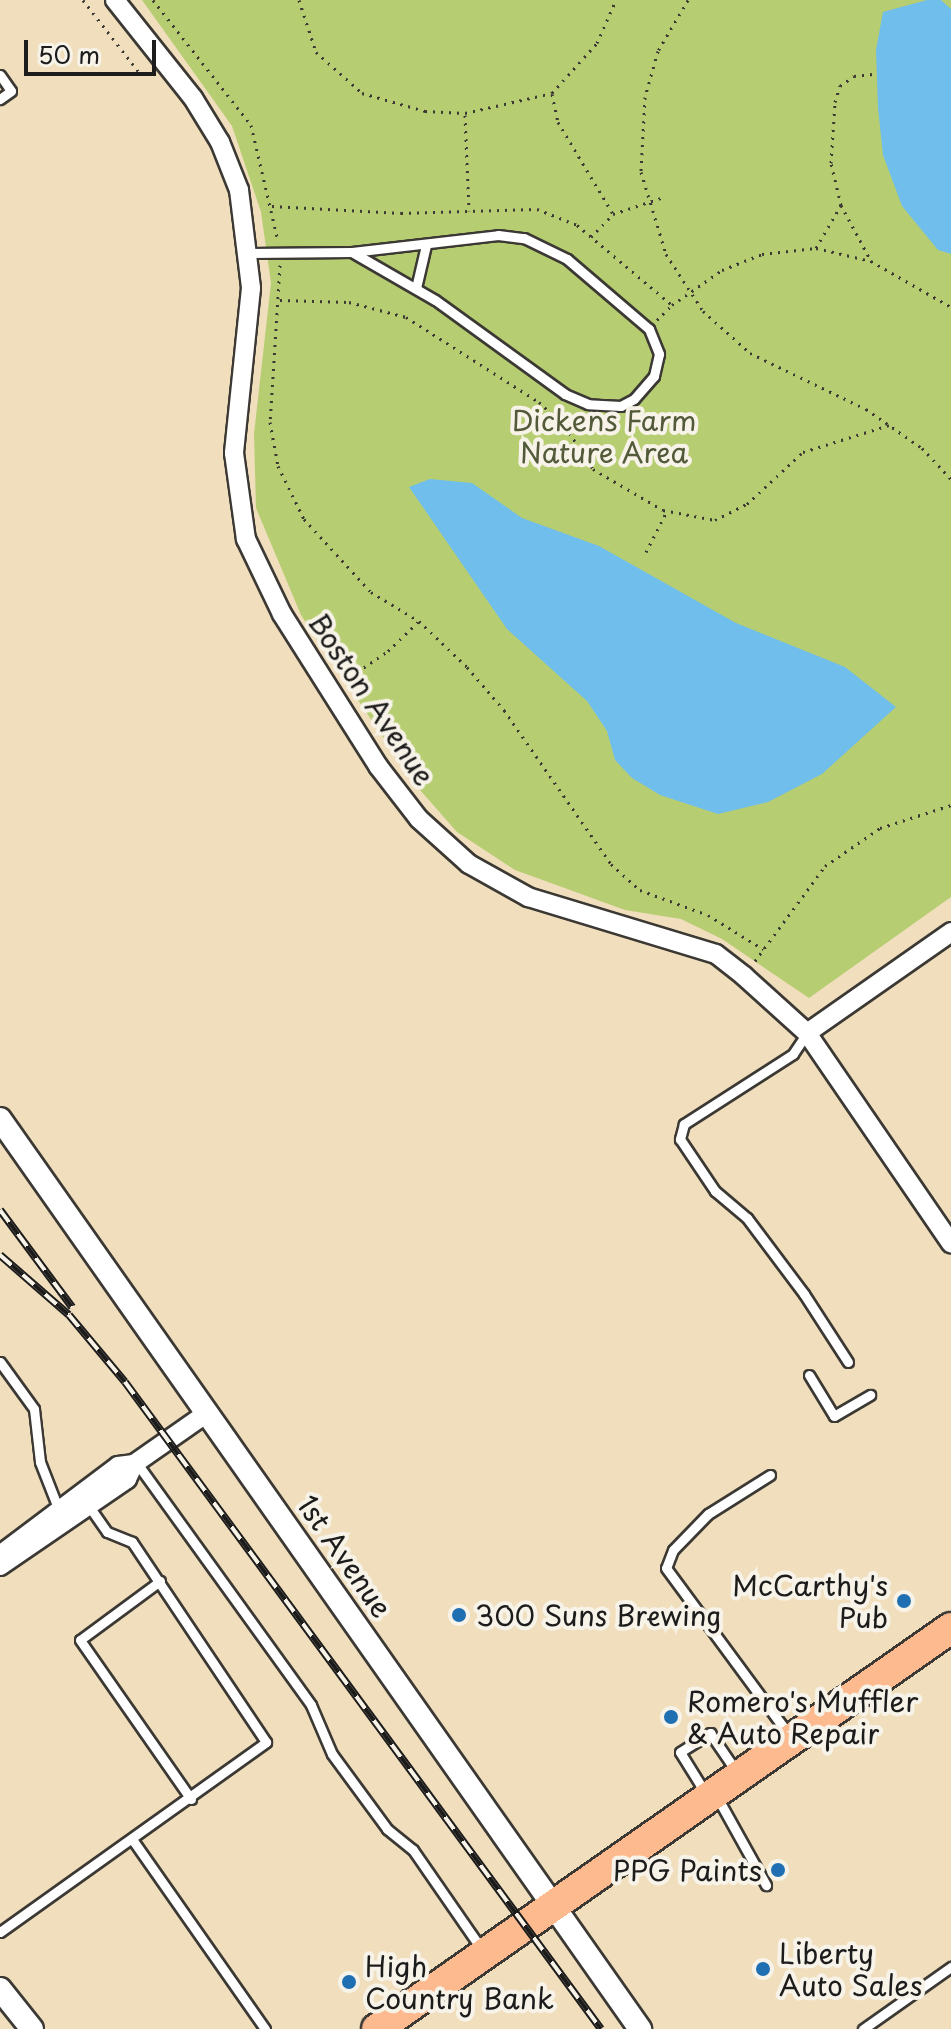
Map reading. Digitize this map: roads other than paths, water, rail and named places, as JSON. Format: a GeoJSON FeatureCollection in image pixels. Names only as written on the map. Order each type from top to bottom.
{"type":"FeatureCollection","features":[{"type":"Feature","properties":{"kind":"highway"},"geometry":{"type":"LineString","coordinates":[[377,2029],[951,1628]]}},
{"type":"Feature","properties":{"kind":"street","name":"Boston Avenue"},"geometry":{"type":"LineString","coordinates":[[115,0],[193,98],[220,142],[239,190],[250,253],[234,453],[246,539],[263,580],[378,766],[419,819],[469,864],[528,897],[716,954],[744,976],[807,1033],[951,1243]]}},
{"type":"Feature","properties":{"kind":"street"},"geometry":{"type":"LineString","coordinates":[[807,1033],[951,932]]}},
{"type":"Feature","properties":{"kind":"street","name":"1st Avenue"},"geometry":{"type":"LineString","coordinates":[[0,1119],[550,1906],[640,2029]]}},
{"type":"Feature","properties":{"kind":"street"},"geometry":{"type":"LineString","coordinates":[[0,1555],[58,1508],[118,1466],[135,1463],[207,1413]]}},
{"type":"Feature","properties":{"kind":"street"},"geometry":{"type":"LineString","coordinates":[[0,1566],[127,1479],[135,1463]]}},
{"type":"Feature","properties":{"kind":"street"},"geometry":{"type":"LineString","coordinates":[[0,1989],[32,2029]]}},
{"type":"Feature","properties":{"kind":"lane"},"geometry":{"type":"LineString","coordinates":[[0,75],[11,91],[0,99]]}},
{"type":"Feature","properties":{"kind":"lane"},"geometry":{"type":"LineString","coordinates":[[250,253],[352,252],[498,235],[546,246],[649,329],[659,354],[654,376],[634,399],[606,408],[558,389],[416,288],[352,252]]}},
{"type":"Feature","properties":{"kind":"lane"},"geometry":{"type":"LineString","coordinates":[[416,288],[426,245]]}},
{"type":"Feature","properties":{"kind":"lane"},"geometry":{"type":"LineString","coordinates":[[807,1033],[793,1054],[684,1124],[680,1139],[715,1191],[747,1218],[848,1362]]}},
{"type":"Feature","properties":{"kind":"lane"},"geometry":{"type":"LineString","coordinates":[[0,1362],[34,1409],[40,1462],[58,1508]]}},
{"type":"Feature","properties":{"kind":"lane"},"geometry":{"type":"LineString","coordinates":[[809,1375],[834,1416],[870,1395]]}},
{"type":"Feature","properties":{"kind":"lane"},"geometry":{"type":"LineString","coordinates":[[135,1463],[311,1705],[332,1754],[387,1829],[413,1850],[485,1954]]}},
{"type":"Feature","properties":{"kind":"lane"},"geometry":{"type":"LineString","coordinates":[[770,1475],[708,1514],[673,1550],[666,1568],[792,1739]]}},
{"type":"Feature","properties":{"kind":"lane"},"geometry":{"type":"LineString","coordinates":[[0,1932],[191,1799],[266,1742],[132,1542],[107,1532],[89,1506]]}},
{"type":"Feature","properties":{"kind":"lane"},"geometry":{"type":"LineString","coordinates":[[160,1581],[80,1640],[191,1799]]}},
{"type":"Feature","properties":{"kind":"lane"},"geometry":{"type":"LineString","coordinates":[[739,1775],[710,1733],[680,1752],[711,1794],[766,1885]]}},
{"type":"Feature","properties":{"kind":"lane"},"geometry":{"type":"LineString","coordinates":[[132,1839],[265,2029]]}},
{"type":"Feature","properties":{"kind":"lane"},"geometry":{"type":"LineString","coordinates":[[863,2029],[951,1967]]}},
{"type":"Feature","properties":{"kind":"water"},"geometry":{"type":"Polygon","coordinates":[[[927,0],[941,0],[951,9],[951,254],[938,250],[902,206],[883,155],[878,108],[876,50],[883,12],[927,0]]]}},
{"type":"Feature","properties":{"kind":"water"},"geometry":{"type":"Polygon","coordinates":[[[430,479],[472,483],[522,518],[599,546],[736,623],[845,667],[896,707],[822,774],[768,802],[718,814],[660,795],[632,778],[615,760],[607,731],[587,701],[507,629],[409,487],[430,479]]]}},
{"type":"Feature","properties":{"kind":"railway"},"geometry":{"type":"LineString","coordinates":[[0,1210],[72,1307]]}},
{"type":"Feature","properties":{"kind":"railway"},"geometry":{"type":"LineString","coordinates":[[0,1255],[69,1315],[125,1382],[601,2029]]}},
{"type":"Feature","properties":{"kind":"place","name":"McCarthy's Pub"},"geometry":{"type":"Point","coordinates":[904,1601]}},
{"type":"Feature","properties":{"kind":"place","name":"300 Suns Brewing"},"geometry":{"type":"Point","coordinates":[459,1615]}},
{"type":"Feature","properties":{"kind":"place","name":"Romero's Muffler & Auto Repair"},"geometry":{"type":"Point","coordinates":[671,1717]}},
{"type":"Feature","properties":{"kind":"place","name":"PPG Paints"},"geometry":{"type":"Point","coordinates":[778,1870]}},
{"type":"Feature","properties":{"kind":"place","name":"Liberty Auto Sales"},"geometry":{"type":"Point","coordinates":[763,1969]}},
{"type":"Feature","properties":{"kind":"place","name":"High Country Bank"},"geometry":{"type":"Point","coordinates":[349,1982]}},
{"type":"Feature","properties":{"kind":"park label","name":"Dickens Farm Nature Area"},"geometry":{"type":"Point","coordinates":[604,436]}}]}
